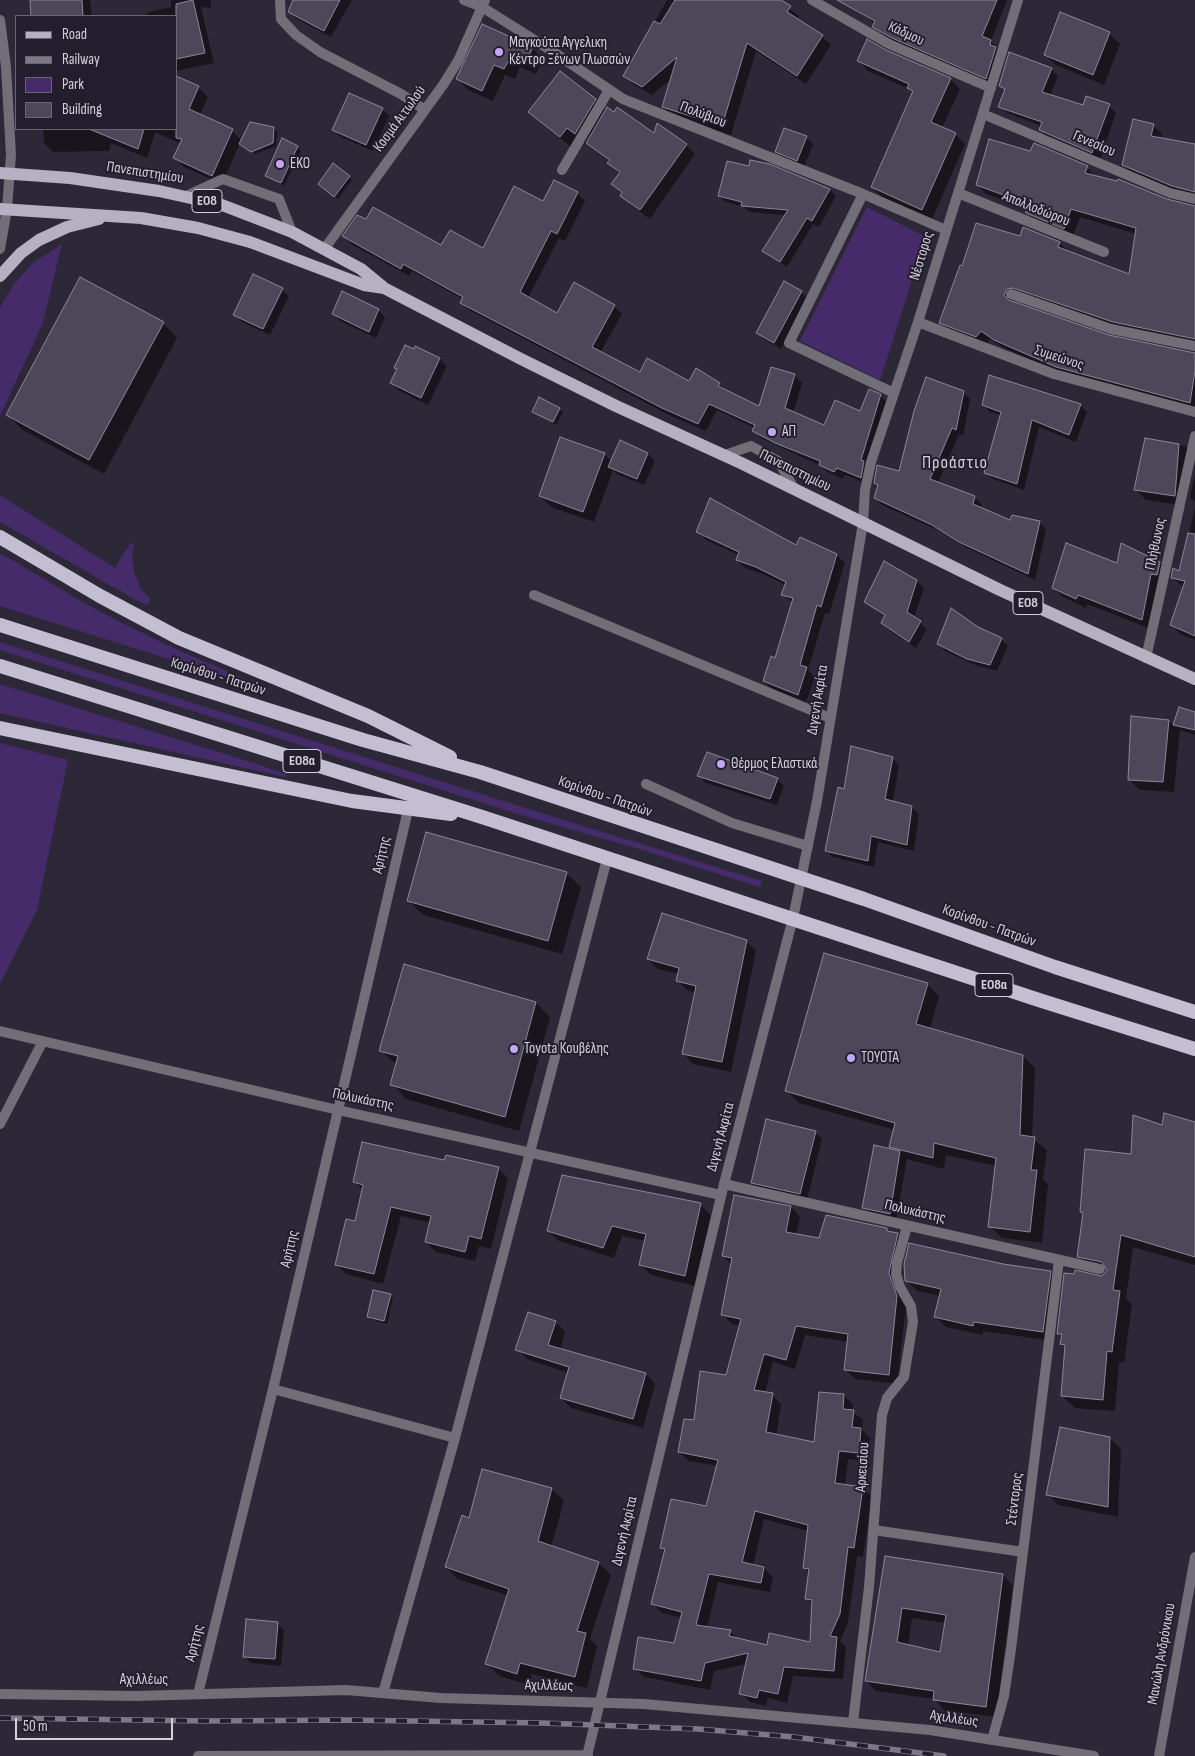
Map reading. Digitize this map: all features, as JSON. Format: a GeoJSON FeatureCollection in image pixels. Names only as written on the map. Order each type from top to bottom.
{"type":"FeatureCollection","features":[{"type":"Feature","properties":{"kind":"highway"},"geometry":{"type":"LineString","coordinates":[[0,537],[100,596],[179,638],[368,716],[480,772]]}},
{"type":"Feature","properties":{"kind":"highway","name":"Κορίνθου - Πατρών"},"geometry":{"type":"LineString","coordinates":[[0,625],[363,740],[480,772],[801,879],[1055,967],[1195,1012]]}},
{"type":"Feature","properties":{"kind":"highway","name":"ΕΟ8α"},"geometry":{"type":"LineString","coordinates":[[0,666],[482,817],[1042,1001],[1195,1049]]}},
{"type":"Feature","properties":{"kind":"highway"},"geometry":{"type":"LineString","coordinates":[[0,728],[352,801],[408,810],[482,817]]}},
{"type":"Feature","properties":{"kind":"main road","name":"Πανεπιστημίου"},"geometry":{"type":"LineString","coordinates":[[5,173],[131,186],[186,196],[222,204],[292,232],[361,269],[384,288],[616,406],[725,455],[1146,658],[1195,679]]}},
{"type":"Feature","properties":{"kind":"main road","name":"Πανεπιστημίου"},"geometry":{"type":"LineString","coordinates":[[3,209],[141,218],[224,234],[283,253],[364,285],[384,288]]}},
{"type":"Feature","properties":{"kind":"main road"},"geometry":{"type":"LineString","coordinates":[[0,276],[21,253],[48,234],[82,222],[117,216]]}},
{"type":"Feature","properties":{"kind":"street"},"geometry":{"type":"LineString","coordinates":[[280,0],[281,19],[296,35],[320,52],[401,94],[425,110]]}},
{"type":"Feature","properties":{"kind":"street","name":"Πολύβιου"},"geometry":{"type":"LineString","coordinates":[[464,0],[484,4],[624,99],[863,194],[946,230]]}},
{"type":"Feature","properties":{"kind":"street","name":"Κάδμου"},"geometry":{"type":"LineString","coordinates":[[812,0],[889,44],[991,88]]}},
{"type":"Feature","properties":{"kind":"street","name":"Νέστορος"},"geometry":{"type":"LineString","coordinates":[[863,522],[865,490],[871,462],[918,322],[1018,0]]}},
{"type":"Feature","properties":{"kind":"street","name":"Κοσμά Αιτωλού"},"geometry":{"type":"LineString","coordinates":[[325,248],[425,110],[458,61],[484,4]]}},
{"type":"Feature","properties":{"kind":"street"},"geometry":{"type":"LineString","coordinates":[[0,20],[8,91],[0,249]]}},
{"type":"Feature","properties":{"kind":"street"},"geometry":{"type":"LineString","coordinates":[[562,170],[610,90]]}},
{"type":"Feature","properties":{"kind":"street","name":"Γενεσίου"},"geometry":{"type":"LineString","coordinates":[[983,114],[1170,193],[1195,199]]}},
{"type":"Feature","properties":{"kind":"street"},"geometry":{"type":"LineString","coordinates":[[186,196],[223,179],[279,199],[292,232]]}},
{"type":"Feature","properties":{"kind":"street","name":"Απολλοδώρου"},"geometry":{"type":"LineString","coordinates":[[958,193],[1104,252]]}},
{"type":"Feature","properties":{"kind":"street"},"geometry":{"type":"LineString","coordinates":[[863,194],[788,343],[894,393]]}},
{"type":"Feature","properties":{"kind":"street"},"geometry":{"type":"LineString","coordinates":[[1011,294],[1111,329],[1195,346]]}},
{"type":"Feature","properties":{"kind":"street","name":"Συμεώνος"},"geometry":{"type":"LineString","coordinates":[[918,322],[1054,374],[1195,412]]}},
{"type":"Feature","properties":{"kind":"street","name":"Πλήθωνος"},"geometry":{"type":"LineString","coordinates":[[1146,658],[1195,436]]}},
{"type":"Feature","properties":{"kind":"street"},"geometry":{"type":"LineString","coordinates":[[725,455],[751,446],[778,461],[794,488]]}},
{"type":"Feature","properties":{"kind":"street","name":"Διγενή Ακρίτα"},"geometry":{"type":"LineString","coordinates":[[588,1755],[721,1195],[793,918],[808,846],[863,522]]}},
{"type":"Feature","properties":{"kind":"street"},"geometry":{"type":"LineString","coordinates":[[534,595],[830,718]]}},
{"type":"Feature","properties":{"kind":"street"},"geometry":{"type":"LineString","coordinates":[[646,784],[732,823],[808,846]]}},
{"type":"Feature","properties":{"kind":"street","name":"Αρήτης"},"geometry":{"type":"LineString","coordinates":[[198,1694],[273,1389],[408,810]]}},
{"type":"Feature","properties":{"kind":"street"},"geometry":{"type":"LineString","coordinates":[[383,1693],[455,1438],[607,859]]}},
{"type":"Feature","properties":{"kind":"street","name":"Πολυκάστης"},"geometry":{"type":"LineString","coordinates":[[0,1030],[338,1110],[721,1195]]}},
{"type":"Feature","properties":{"kind":"street"},"geometry":{"type":"LineString","coordinates":[[0,1124],[43,1041]]}},
{"type":"Feature","properties":{"kind":"street","name":"Πολυκάστης"},"geometry":{"type":"LineString","coordinates":[[724,1184],[1100,1269]]}},
{"type":"Feature","properties":{"kind":"street","name":"Αρκεισίου"},"geometry":{"type":"LineString","coordinates":[[852,1722],[874,1530],[882,1415],[887,1398],[904,1377],[913,1322],[911,1306],[896,1274],[907,1226]]}},
{"type":"Feature","properties":{"kind":"street","name":"Στέντορος"},"geometry":{"type":"LineString","coordinates":[[992,1740],[1005,1689],[1059,1260]]}},
{"type":"Feature","properties":{"kind":"street"},"geometry":{"type":"LineString","coordinates":[[273,1389],[455,1438]]}},
{"type":"Feature","properties":{"kind":"street"},"geometry":{"type":"LineString","coordinates":[[874,1530],[1023,1552]]}},
{"type":"Feature","properties":{"kind":"street","name":"Μανώλη Ανδρόνικου"},"geometry":{"type":"LineString","coordinates":[[1158,1756],[1195,1557]]}},
{"type":"Feature","properties":{"kind":"street","name":"Αχιλλέως"},"geometry":{"type":"LineString","coordinates":[[0,1694],[198,1694],[346,1690],[441,1698],[600,1702],[699,1708],[852,1722],[992,1740],[1094,1756]]}},
{"type":"Feature","properties":{"kind":"street"},"geometry":{"type":"LineString","coordinates":[[198,1756],[588,1755]]}},
{"type":"Feature","properties":{"kind":"green space"},"geometry":{"type":"Polygon","coordinates":[[[867,207],[926,237],[880,380],[800,341],[867,207]]]}},
{"type":"Feature","properties":{"kind":"green space"},"geometry":{"type":"Polygon","coordinates":[[[62,244],[43,323],[0,416],[0,308],[13,285],[33,263],[62,244]]]}},
{"type":"Feature","properties":{"kind":"green space"},"geometry":{"type":"Polygon","coordinates":[[[0,495],[115,568],[129,545],[134,543],[132,555],[134,572],[141,589],[151,600],[147,605],[136,600],[0,522],[0,495]]]}},
{"type":"Feature","properties":{"kind":"green space"},"geometry":{"type":"Polygon","coordinates":[[[0,553],[122,623],[180,651],[271,690],[0,606],[0,553]]]}},
{"type":"Feature","properties":{"kind":"green space"},"geometry":{"type":"Polygon","coordinates":[[[0,642],[762,881],[760,887],[521,815],[0,650],[0,642]]]}},
{"type":"Feature","properties":{"kind":"green space"},"geometry":{"type":"Polygon","coordinates":[[[0,684],[286,774],[285,777],[0,713],[0,684]]]}},
{"type":"Feature","properties":{"kind":"green space"},"geometry":{"type":"Polygon","coordinates":[[[0,743],[68,760],[37,910],[0,984],[0,743]]]}},
{"type":"Feature","properties":{"kind":"building"},"geometry":{"type":"Polygon","coordinates":[[[30,0],[82,0],[83,15],[31,15],[30,0]]]}},
{"type":"Feature","properties":{"kind":"building"},"geometry":{"type":"Polygon","coordinates":[[[193,0],[205,53],[178,59],[178,15],[176,15],[176,4],[193,0]]]}},
{"type":"Feature","properties":{"kind":"building"},"geometry":{"type":"Polygon","coordinates":[[[293,0],[340,0],[324,31],[288,12],[293,0]]]}},
{"type":"Feature","properties":{"kind":"building"},"geometry":{"type":"Polygon","coordinates":[[[675,0],[781,0],[791,6],[787,12],[823,35],[797,76],[747,43],[722,126],[662,107],[677,57],[642,87],[623,76],[654,21],[660,24],[675,0]]]}},
{"type":"Feature","properties":{"kind":"building"},"geometry":{"type":"Polygon","coordinates":[[[837,0],[997,0],[982,36],[991,40],[990,45],[996,47],[986,79],[892,38],[872,27],[875,21],[837,0]]]}},
{"type":"Feature","properties":{"kind":"building"},"geometry":{"type":"Polygon","coordinates":[[[1060,12],[1110,32],[1093,75],[1044,55],[1060,12]]]}},
{"type":"Feature","properties":{"kind":"building","name":"Μαγκούτα Αγγελικη Κέντρο Ξένων Γλωσσών"},"geometry":{"type":"Polygon","coordinates":[[[482,24],[533,47],[525,64],[510,58],[504,69],[494,65],[482,91],[456,79],[482,24]]]}},
{"type":"Feature","properties":{"kind":"building"},"geometry":{"type":"Polygon","coordinates":[[[867,39],[886,50],[951,78],[931,122],[956,133],[922,210],[871,187],[913,91],[907,88],[909,84],[857,61],[867,39]]]}},
{"type":"Feature","properties":{"kind":"building"},"geometry":{"type":"Polygon","coordinates":[[[1009,52],[1052,68],[1042,92],[1083,105],[1086,96],[1110,104],[1092,153],[1039,130],[1042,122],[998,107],[1005,89],[999,86],[1009,52]]]}},
{"type":"Feature","properties":{"kind":"building"},"geometry":{"type":"Polygon","coordinates":[[[560,71],[596,99],[575,134],[567,128],[560,137],[528,112],[560,71]]]}},
{"type":"Feature","properties":{"kind":"building"},"geometry":{"type":"Polygon","coordinates":[[[178,77],[199,86],[189,109],[233,129],[212,176],[173,158],[182,139],[176,138],[176,130],[178,130],[178,77]]]}},
{"type":"Feature","properties":{"kind":"building"},"geometry":{"type":"Polygon","coordinates":[[[349,93],[383,108],[366,145],[332,130],[349,93]]]}},
{"type":"Feature","properties":{"kind":"building"},"geometry":{"type":"Polygon","coordinates":[[[607,107],[614,112],[617,107],[654,133],[657,123],[687,144],[640,210],[620,196],[622,192],[611,184],[620,172],[607,163],[610,160],[586,143],[607,107]]]}},
{"type":"Feature","properties":{"kind":"building"},"geometry":{"type":"Polygon","coordinates":[[[1133,119],[1154,124],[1151,136],[1195,144],[1195,192],[1172,186],[1122,165],[1133,119]]]}},
{"type":"Feature","properties":{"kind":"building"},"geometry":{"type":"Polygon","coordinates":[[[250,122],[274,127],[273,143],[251,152],[239,144],[250,122]]]}},
{"type":"Feature","properties":{"kind":"building"},"geometry":{"type":"Polygon","coordinates":[[[784,128],[807,136],[797,161],[775,152],[784,128]]]}},
{"type":"Feature","properties":{"kind":"building"},"geometry":{"type":"Polygon","coordinates":[[[91,130],[144,130],[138,149],[91,130]]]}},
{"type":"Feature","properties":{"kind":"building"},"geometry":{"type":"Polygon","coordinates":[[[282,138],[298,146],[281,183],[265,176],[282,138]]]}},
{"type":"Feature","properties":{"kind":"building"},"geometry":{"type":"Polygon","coordinates":[[[989,139],[1030,151],[1034,143],[1088,166],[1085,173],[1117,181],[1118,179],[1167,199],[1195,206],[1195,339],[1113,322],[1013,288],[1007,289],[1004,295],[1009,300],[1109,335],[1195,353],[1195,371],[1190,403],[1056,367],[994,340],[981,331],[976,337],[939,323],[960,265],[962,266],[976,223],[1020,236],[1023,227],[1060,242],[1058,247],[1129,274],[1136,228],[1071,209],[1064,229],[1026,213],[1023,202],[976,185],[989,139]]]}},
{"type":"Feature","properties":{"kind":"building"},"geometry":{"type":"Polygon","coordinates":[[[750,160],[770,164],[830,189],[812,221],[807,218],[780,262],[762,251],[788,210],[741,206],[742,202],[718,196],[727,161],[749,166],[750,160]]]}},
{"type":"Feature","properties":{"kind":"building"},"geometry":{"type":"Polygon","coordinates":[[[333,163],[350,176],[334,197],[318,184],[333,163]]]}},
{"type":"Feature","properties":{"kind":"building"},"geometry":{"type":"Polygon","coordinates":[[[554,180],[578,192],[557,234],[551,231],[520,292],[557,313],[574,282],[615,305],[592,347],[640,372],[647,358],[689,381],[696,368],[720,383],[718,386],[759,406],[771,367],[795,374],[785,408],[824,425],[835,400],[860,411],[869,389],[881,394],[861,460],[864,461],[861,478],[837,468],[834,472],[819,465],[820,461],[775,443],[752,431],[755,425],[709,404],[698,424],[662,408],[460,303],[463,297],[403,264],[401,269],[342,236],[357,215],[366,219],[373,207],[441,245],[450,230],[483,248],[514,186],[543,201],[554,180]]]}},
{"type":"Feature","properties":{"kind":"building"},"geometry":{"type":"Polygon","coordinates":[[[253,274],[283,288],[263,329],[233,315],[253,274]]]}},
{"type":"Feature","properties":{"kind":"building"},"geometry":{"type":"Polygon","coordinates":[[[80,277],[164,322],[89,460],[6,415],[80,277]]]}},
{"type":"Feature","properties":{"kind":"building"},"geometry":{"type":"Polygon","coordinates":[[[784,281],[802,291],[774,343],[756,333],[784,281]]]}},
{"type":"Feature","properties":{"kind":"building"},"geometry":{"type":"Polygon","coordinates":[[[342,291],[379,309],[369,332],[332,314],[342,291]]]}},
{"type":"Feature","properties":{"kind":"building"},"geometry":{"type":"Polygon","coordinates":[[[405,345],[414,349],[415,346],[440,358],[421,398],[390,383],[397,369],[394,368],[405,345]]]}},
{"type":"Feature","properties":{"kind":"building"},"geometry":{"type":"Polygon","coordinates":[[[989,375],[1081,404],[1069,435],[1032,420],[1017,484],[984,473],[1001,412],[982,405],[989,375]]]}},
{"type":"Feature","properties":{"kind":"building"},"geometry":{"type":"Polygon","coordinates":[[[926,377],[964,391],[956,430],[952,428],[930,479],[975,496],[973,504],[1010,520],[1012,515],[1040,521],[1028,574],[959,542],[932,525],[874,498],[878,485],[874,483],[877,465],[899,471],[914,411],[926,377]]]}},
{"type":"Feature","properties":{"kind":"building"},"geometry":{"type":"Polygon","coordinates":[[[539,397],[560,408],[553,422],[532,412],[539,397]]]}},
{"type":"Feature","properties":{"kind":"building"},"geometry":{"type":"Polygon","coordinates":[[[560,437],[605,453],[583,512],[539,496],[560,437]]]}},
{"type":"Feature","properties":{"kind":"building"},"geometry":{"type":"Polygon","coordinates":[[[1145,438],[1179,444],[1175,496],[1134,490],[1145,438]]]}},
{"type":"Feature","properties":{"kind":"building"},"geometry":{"type":"Polygon","coordinates":[[[620,440],[648,453],[637,479],[608,467],[620,440]]]}},
{"type":"Feature","properties":{"kind":"building"},"geometry":{"type":"Polygon","coordinates":[[[710,498],[796,545],[800,537],[837,554],[821,607],[817,605],[800,665],[807,667],[798,695],[763,681],[771,656],[775,658],[793,598],[781,595],[786,582],[756,567],[736,560],[739,552],[696,532],[710,498]]]}},
{"type":"Feature","properties":{"kind":"building"},"geometry":{"type":"Polygon","coordinates":[[[1188,533],[1195,534],[1195,636],[1170,625],[1185,581],[1171,578],[1173,568],[1179,571],[1188,533]]]}},
{"type":"Feature","properties":{"kind":"building"},"geometry":{"type":"Polygon","coordinates":[[[1066,543],[1117,563],[1121,543],[1160,562],[1157,575],[1151,574],[1142,620],[1078,595],[1076,599],[1052,588],[1066,543]]]}},
{"type":"Feature","properties":{"kind":"building"},"geometry":{"type":"Polygon","coordinates":[[[884,561],[917,580],[907,612],[921,621],[909,642],[881,623],[885,615],[864,602],[884,561]]]}},
{"type":"Feature","properties":{"kind":"building"},"geometry":{"type":"Polygon","coordinates":[[[951,608],[978,627],[1002,638],[990,665],[967,659],[937,644],[951,608]]]}},
{"type":"Feature","properties":{"kind":"building"},"geometry":{"type":"Polygon","coordinates":[[[1179,707],[1195,712],[1195,730],[1173,725],[1179,707]]]}},
{"type":"Feature","properties":{"kind":"building"},"geometry":{"type":"Polygon","coordinates":[[[1131,716],[1169,720],[1163,782],[1128,780],[1131,716]]]}},
{"type":"Feature","properties":{"kind":"building"},"geometry":{"type":"Polygon","coordinates":[[[851,746],[893,757],[885,799],[912,806],[907,845],[871,836],[868,861],[825,851],[838,787],[844,789],[851,746]]]}},
{"type":"Feature","properties":{"kind":"building","name":"Θέρμος Ελαστικά"},"geometry":{"type":"Polygon","coordinates":[[[707,752],[778,778],[770,799],[697,776],[707,752]]]}},
{"type":"Feature","properties":{"kind":"building"},"geometry":{"type":"Polygon","coordinates":[[[426,832],[567,872],[548,941],[407,901],[426,832]]]}},
{"type":"Feature","properties":{"kind":"building"},"geometry":{"type":"Polygon","coordinates":[[[662,913],[747,940],[722,1062],[682,1054],[696,986],[676,981],[679,968],[647,959],[662,913]]]}},
{"type":"Feature","properties":{"kind":"building"},"geometry":{"type":"Polygon","coordinates":[[[824,953],[928,983],[916,1024],[1023,1055],[1020,1135],[1035,1137],[1031,1170],[1037,1170],[1030,1232],[988,1227],[996,1158],[934,1143],[933,1158],[889,1147],[895,1123],[785,1091],[824,953]]]}},
{"type":"Feature","properties":{"kind":"building"},"geometry":{"type":"Polygon","coordinates":[[[404,964],[536,1002],[505,1117],[390,1085],[398,1056],[379,1051],[404,964]]]}},
{"type":"Feature","properties":{"kind":"building"},"geometry":{"type":"Polygon","coordinates":[[[1164,1113],[1195,1122],[1195,1257],[1121,1235],[1113,1290],[1120,1291],[1112,1352],[1107,1351],[1103,1400],[1061,1396],[1065,1345],[1060,1344],[1062,1334],[1057,1334],[1064,1273],[1074,1274],[1075,1270],[1102,1276],[1107,1270],[1102,1262],[1077,1257],[1083,1213],[1080,1212],[1085,1149],[1131,1154],[1133,1115],[1162,1125],[1164,1113]]]}},
{"type":"Feature","properties":{"kind":"building"},"geometry":{"type":"Polygon","coordinates":[[[766,1119],[816,1131],[800,1194],[751,1183],[766,1119]]]}},
{"type":"Feature","properties":{"kind":"building"},"geometry":{"type":"Polygon","coordinates":[[[362,1142],[444,1160],[446,1155],[499,1167],[481,1239],[469,1236],[465,1252],[425,1242],[431,1216],[391,1207],[374,1274],[335,1265],[346,1219],[355,1221],[363,1185],[353,1182],[362,1142]]]}},
{"type":"Feature","properties":{"kind":"building"},"geometry":{"type":"Polygon","coordinates":[[[874,1145],[900,1151],[890,1214],[862,1208],[874,1145]]]}},
{"type":"Feature","properties":{"kind":"building"},"geometry":{"type":"Polygon","coordinates":[[[562,1175],[701,1203],[685,1276],[639,1265],[646,1234],[612,1226],[603,1248],[547,1231],[562,1175]]]}},
{"type":"Feature","properties":{"kind":"building"},"geometry":{"type":"Polygon","coordinates":[[[734,1195],[791,1206],[786,1232],[819,1238],[826,1215],[887,1228],[887,1231],[898,1233],[889,1273],[897,1296],[889,1375],[844,1370],[848,1334],[796,1326],[786,1360],[764,1354],[754,1390],[773,1393],[766,1432],[814,1442],[819,1392],[844,1394],[843,1409],[854,1410],[852,1427],[861,1428],[859,1453],[839,1451],[835,1483],[863,1487],[854,1548],[848,1547],[840,1614],[830,1636],[837,1637],[834,1671],[784,1667],[778,1694],[759,1690],[757,1698],[739,1694],[748,1653],[705,1663],[701,1681],[633,1669],[638,1637],[674,1643],[682,1612],[651,1604],[665,1549],[660,1548],[671,1499],[706,1506],[718,1460],[678,1452],[684,1419],[694,1420],[700,1371],[726,1375],[741,1319],[721,1315],[732,1258],[722,1256],[734,1195]],[[755,1511],[742,1562],[764,1567],[761,1583],[709,1574],[696,1625],[731,1630],[729,1636],[767,1645],[769,1633],[810,1642],[812,1600],[805,1599],[809,1569],[803,1568],[808,1525],[755,1511]]]}},
{"type":"Feature","properties":{"kind":"building"},"geometry":{"type":"Polygon","coordinates":[[[909,1243],[1003,1264],[1051,1271],[1043,1332],[974,1322],[973,1326],[934,1317],[941,1289],[905,1281],[904,1264],[909,1243]]]}},
{"type":"Feature","properties":{"kind":"building"},"geometry":{"type":"Polygon","coordinates":[[[373,1290],[391,1294],[384,1321],[367,1317],[373,1290]]]}},
{"type":"Feature","properties":{"kind":"building"},"geometry":{"type":"Polygon","coordinates":[[[528,1312],[556,1321],[548,1345],[646,1373],[633,1419],[560,1398],[569,1367],[515,1350],[528,1312]]]}},
{"type":"Feature","properties":{"kind":"building"},"geometry":{"type":"Polygon","coordinates":[[[1060,1427],[1110,1437],[1108,1507],[1046,1495],[1060,1427]]]}},
{"type":"Feature","properties":{"kind":"building"},"geometry":{"type":"Polygon","coordinates":[[[482,1469],[552,1488],[538,1541],[599,1562],[577,1631],[586,1633],[575,1677],[520,1663],[517,1674],[485,1664],[509,1589],[445,1567],[462,1515],[469,1518],[482,1469]]]}},
{"type":"Feature","properties":{"kind":"building"},"geometry":{"type":"Polygon","coordinates":[[[885,1556],[1003,1574],[986,1707],[933,1700],[934,1691],[865,1681],[885,1556]],[[902,1608],[897,1642],[940,1652],[946,1615],[902,1608]]]}},
{"type":"Feature","properties":{"kind":"building"},"geometry":{"type":"Polygon","coordinates":[[[246,1619],[278,1622],[275,1659],[243,1657],[246,1619]]]}},
{"type":"Feature","properties":{"kind":"railway"},"geometry":{"type":"LineString","coordinates":[[0,1718],[542,1723],[698,1729],[794,1737],[944,1756]]}},
{"type":"Feature","properties":{"kind":"place","name":"Μαγκούτα Αγγελικη Κέντρο Ξένων Γλωσσών"},"geometry":{"type":"Point","coordinates":[499,52]}},
{"type":"Feature","properties":{"kind":"place","name":"EKO"},"geometry":{"type":"Point","coordinates":[280,164]}},
{"type":"Feature","properties":{"kind":"place","name":"ΑΠ"},"geometry":{"type":"Point","coordinates":[772,432]}},
{"type":"Feature","properties":{"kind":"place","name":"Θέρμος Ελαστικά"},"geometry":{"type":"Point","coordinates":[721,764]}},
{"type":"Feature","properties":{"kind":"place","name":"Toyota Κουβέλης"},"geometry":{"type":"Point","coordinates":[514,1049]}},
{"type":"Feature","properties":{"kind":"place","name":"TOYOTA"},"geometry":{"type":"Point","coordinates":[851,1058]}},
{"type":"Feature","properties":{"kind":"district","name":"Προάστιο"},"geometry":{"type":"Point","coordinates":[955,463]}}]}
